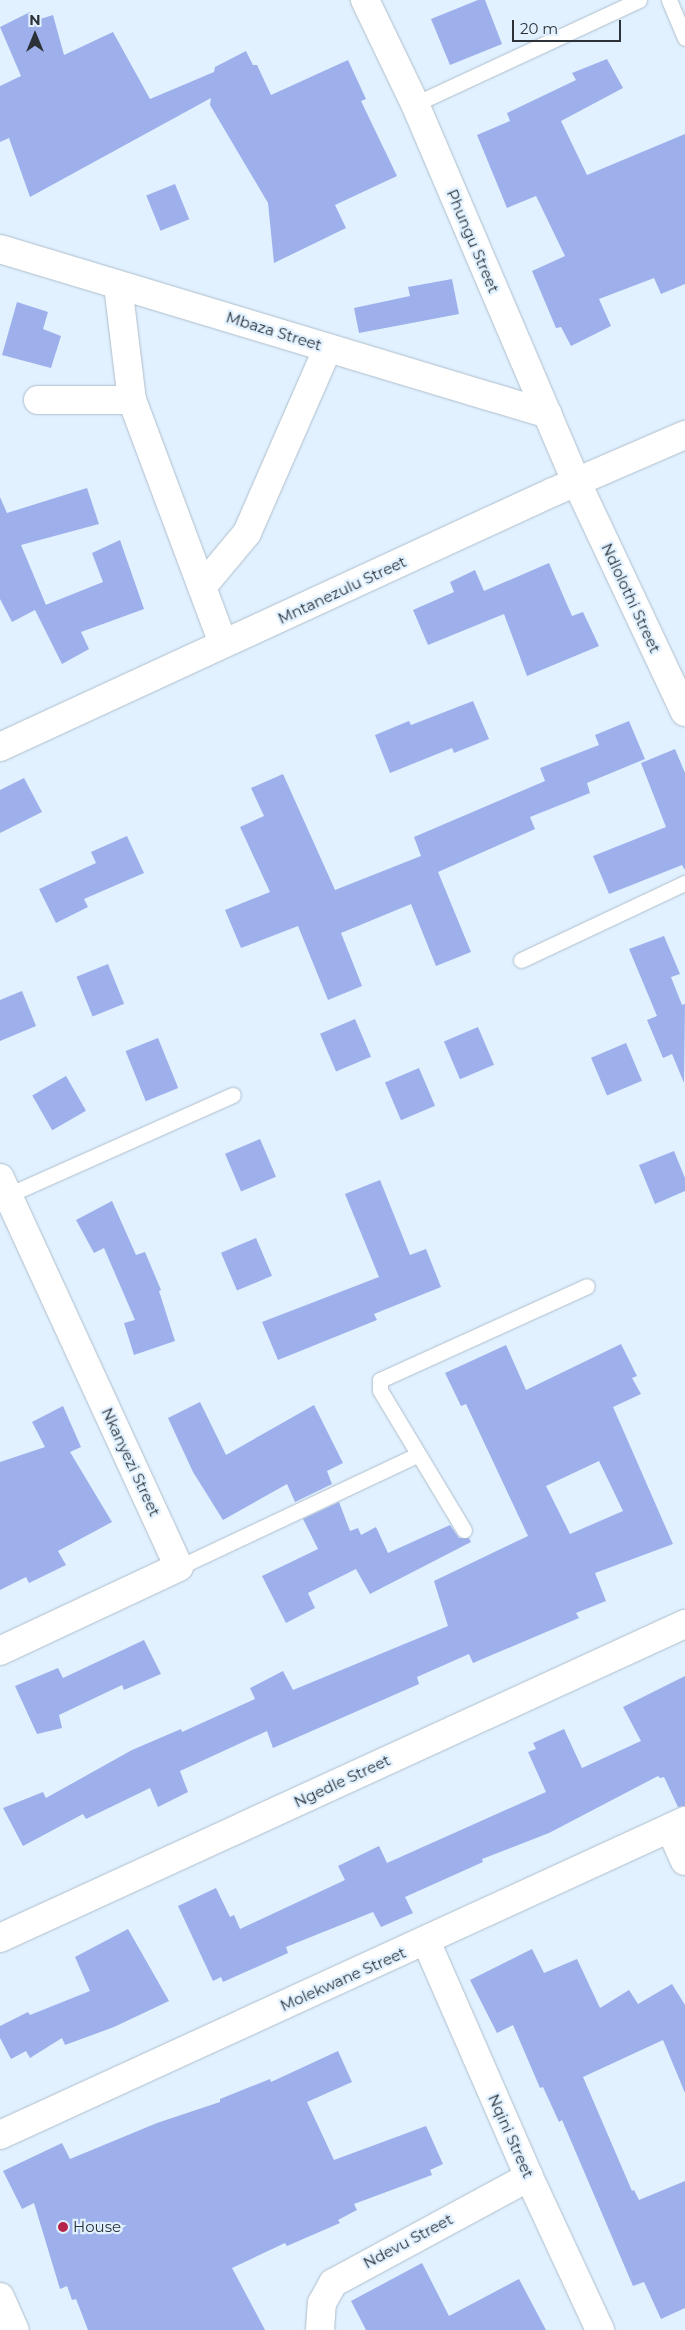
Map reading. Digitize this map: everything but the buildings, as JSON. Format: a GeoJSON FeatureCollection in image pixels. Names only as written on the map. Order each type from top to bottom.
{"type":"FeatureCollection","features":[{"type":"Feature","properties":{"kind":"street","name":"Phungu Street"},"geometry":{"type":"LineString","coordinates":[[365,0],[414,104],[577,483]]}},
{"type":"Feature","properties":{"kind":"street","name":"Mbaza Street"},"geometry":{"type":"LineString","coordinates":[[0,249],[548,414]]}},
{"type":"Feature","properties":{"kind":"street"},"geometry":{"type":"LineString","coordinates":[[118,285],[132,400],[223,644]]}},
{"type":"Feature","properties":{"kind":"street"},"geometry":{"type":"LineString","coordinates":[[202,587],[247,533],[328,348]]}},
{"type":"Feature","properties":{"kind":"street"},"geometry":{"type":"LineString","coordinates":[[38,400],[132,400]]}},
{"type":"Feature","properties":{"kind":"street","name":"Mntanezulu Street"},"geometry":{"type":"LineString","coordinates":[[0,747],[577,483],[685,436]]}},
{"type":"Feature","properties":{"kind":"street","name":"Ndlolothi Street"},"geometry":{"type":"LineString","coordinates":[[577,483],[685,712]]}},
{"type":"Feature","properties":{"kind":"street","name":"Nkanyezi Street"},"geometry":{"type":"LineString","coordinates":[[4,1186],[179,1567]]}},
{"type":"Feature","properties":{"kind":"street"},"geometry":{"type":"LineString","coordinates":[[0,1651],[179,1567]]}},
{"type":"Feature","properties":{"kind":"street","name":"Ngedle Street"},"geometry":{"type":"LineString","coordinates":[[0,1938],[685,1624]]}},
{"type":"Feature","properties":{"kind":"street"},"geometry":{"type":"LineString","coordinates":[[678,1825],[685,1861]]}},
{"type":"Feature","properties":{"kind":"street","name":"Molekwane Street"},"geometry":{"type":"LineString","coordinates":[[0,2135],[678,1825]]}},
{"type":"Feature","properties":{"kind":"street","name":"Nqini Street"},"geometry":{"type":"LineString","coordinates":[[426,1941],[529,2178],[600,2330]]}},
{"type":"Feature","properties":{"kind":"street","name":"Ndevu Street"},"geometry":{"type":"LineString","coordinates":[[320,2330],[322,2303],[333,2283],[529,2178]]}},
{"type":"Feature","properties":{"kind":"street"},"geometry":{"type":"LineString","coordinates":[[0,2297],[15,2330]]}},
{"type":"Feature","properties":{"kind":"lane"},"geometry":{"type":"LineString","coordinates":[[414,104],[639,0]]}},
{"type":"Feature","properties":{"kind":"lane"},"geometry":{"type":"LineString","coordinates":[[669,0],[685,38]]}},
{"type":"Feature","properties":{"kind":"lane"},"geometry":{"type":"LineString","coordinates":[[521,960],[685,883]]}},
{"type":"Feature","properties":{"kind":"lane"},"geometry":{"type":"LineString","coordinates":[[4,1186],[232,1095]]}},
{"type":"Feature","properties":{"kind":"lane"},"geometry":{"type":"LineString","coordinates":[[464,1530],[417,1455],[380,1390],[380,1380],[587,1286]]}},
{"type":"Feature","properties":{"kind":"lane"},"geometry":{"type":"LineString","coordinates":[[179,1567],[417,1455]]}},
{"type":"Feature","properties":{"kind":"place","name":"House"},"geometry":{"type":"Point","coordinates":[63,2227]}}]}
